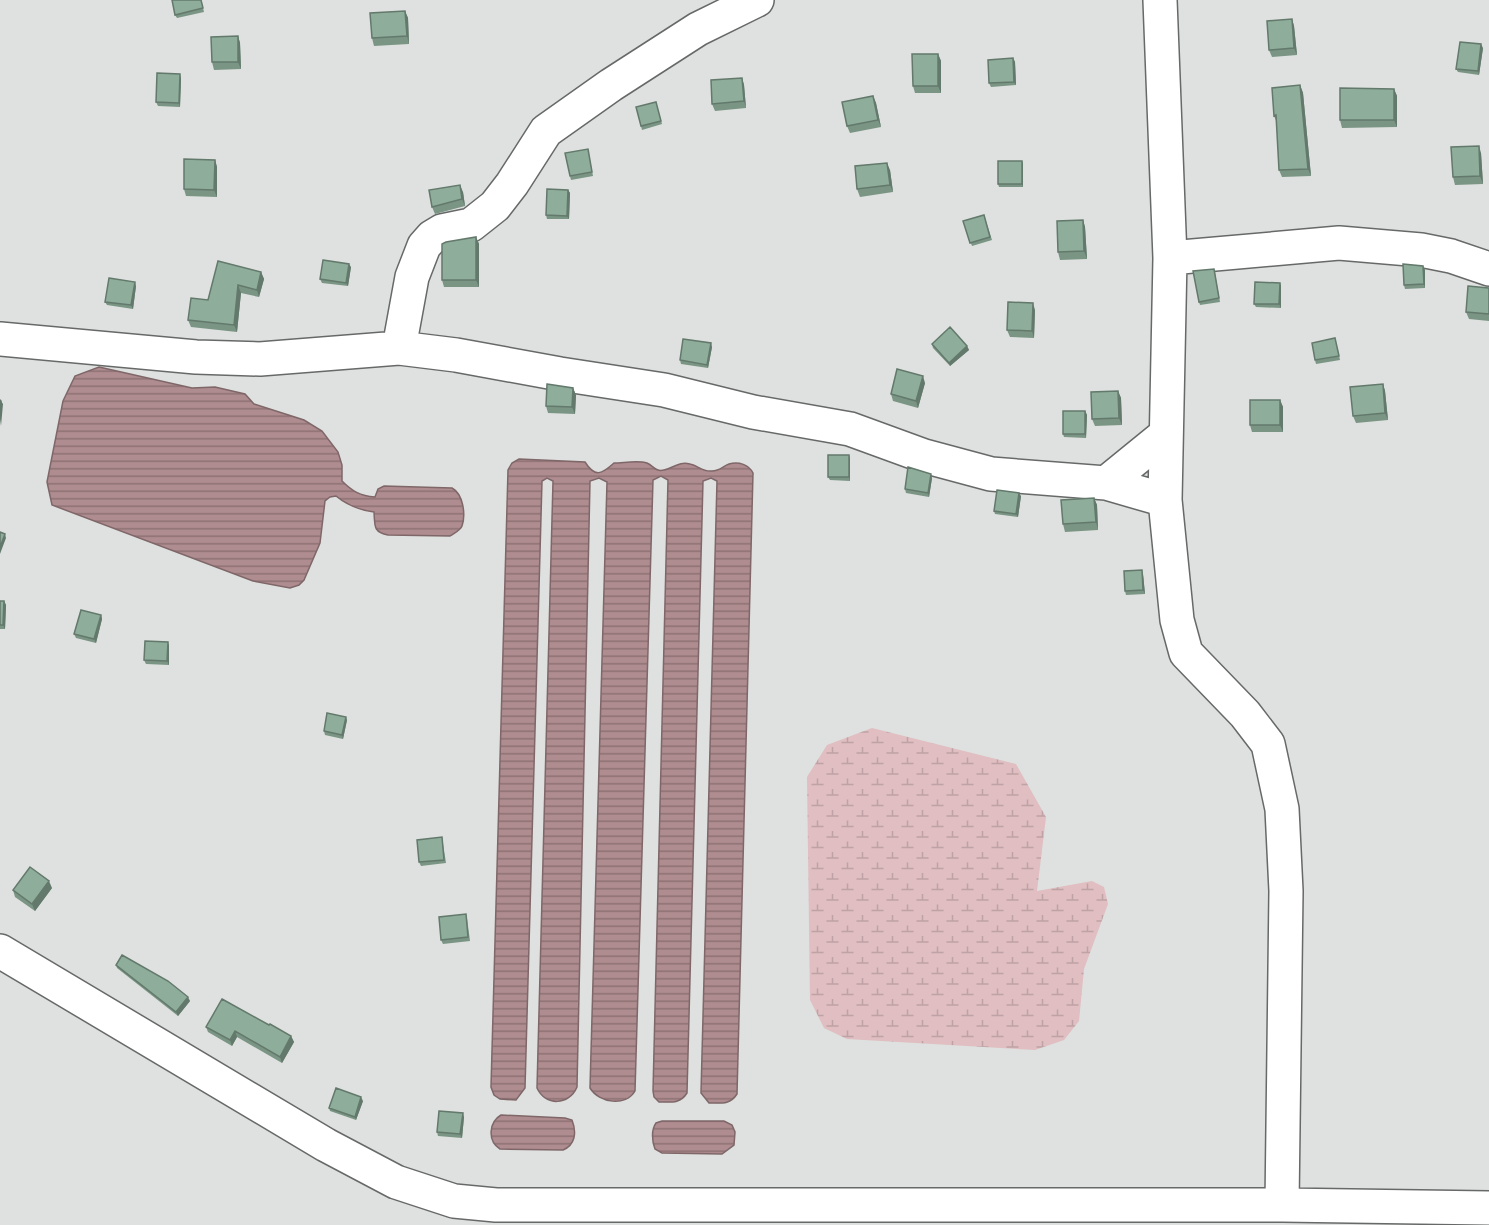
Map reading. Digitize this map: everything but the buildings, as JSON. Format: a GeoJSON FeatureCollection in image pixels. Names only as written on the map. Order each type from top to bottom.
{"type":"FeatureCollection","features":[{"type":"Feature","properties":{"kind":"street"},"geometry":{"type":"LineString","coordinates":[[399,348],[412,277],[424,246],[432,237],[442,231],[471,225],[495,206],[546,131],[611,85],[698,29],[757,0]]}},
{"type":"Feature","properties":{"kind":"street"},"geometry":{"type":"LineString","coordinates":[[1160,0],[1170,258],[1165,500],[1177,620],[1186,653],[1245,714],[1269,744],[1282,809],[1286,891],[1282,1205]]}},
{"type":"Feature","properties":{"kind":"street"},"geometry":{"type":"LineString","coordinates":[[1170,258],[1339,243],[1451,255],[1489,269]]}},
{"type":"Feature","properties":{"kind":"street"},"geometry":{"type":"LineString","coordinates":[[0,339],[196,357],[260,360],[399,348],[456,355],[664,390],[753,412],[850,429],[924,456],[991,474],[1106,483],[1165,500]]}},
{"type":"Feature","properties":{"kind":"street"},"geometry":{"type":"LineString","coordinates":[[1106,483],[1165,435]]}},
{"type":"Feature","properties":{"kind":"street"},"geometry":{"type":"LineString","coordinates":[[0,951],[326,1145],[396,1182],[454,1201],[496,1204],[1282,1205],[1489,1208]]}},
{"type":"Feature","properties":{"kind":"green space"},"geometry":{"type":"Polygon","coordinates":[[[872,728],[1016,764],[1046,817],[1037,891],[1092,881],[1104,887],[1108,904],[1084,969],[1079,1021],[1064,1040],[1035,1050],[847,1039],[824,1028],[810,1000],[807,777],[827,745],[872,728]]]}},
{"type":"Feature","properties":{"kind":"shaded area"},"geometry":{"type":"Polygon","coordinates":[[[99,367],[192,388],[215,387],[245,394],[254,404],[304,420],[322,431],[338,452],[342,465],[342,481],[357,492],[375,497],[378,489],[384,486],[452,488],[459,495],[463,505],[462,526],[450,536],[383,534],[377,530],[374,512],[354,507],[336,496],[330,497],[325,501],[320,543],[304,580],[299,585],[290,588],[253,581],[52,505],[47,482],[63,401],[75,376],[99,367]]]}},
{"type":"Feature","properties":{"kind":"shaded area"},"geometry":{"type":"Polygon","coordinates":[[[519,459],[585,462],[592,470],[599,473],[614,463],[643,462],[661,470],[686,463],[709,471],[740,463],[753,473],[737,1094],[728,1102],[709,1103],[701,1093],[717,481],[711,478],[703,481],[687,1093],[678,1101],[659,1102],[654,1097],[653,1091],[668,480],[661,476],[653,480],[635,1091],[625,1099],[612,1101],[600,1097],[590,1088],[607,482],[599,478],[590,481],[577,1087],[568,1098],[557,1101],[546,1098],[537,1088],[553,481],[547,478],[542,481],[525,1088],[516,1100],[500,1099],[494,1095],[491,1087],[508,470],[512,463],[519,459]]]}},
{"type":"Feature","properties":{"kind":"shaded area"},"geometry":{"type":"Polygon","coordinates":[[[501,1115],[572,1120],[574,1138],[563,1150],[500,1149],[493,1141],[491,1132],[494,1122],[501,1115]]]}},
{"type":"Feature","properties":{"kind":"shaded area"},"geometry":{"type":"Polygon","coordinates":[[[662,1121],[724,1121],[732,1125],[735,1132],[734,1145],[722,1154],[662,1153],[655,1149],[653,1129],[656,1123],[662,1121]]]}}]}
